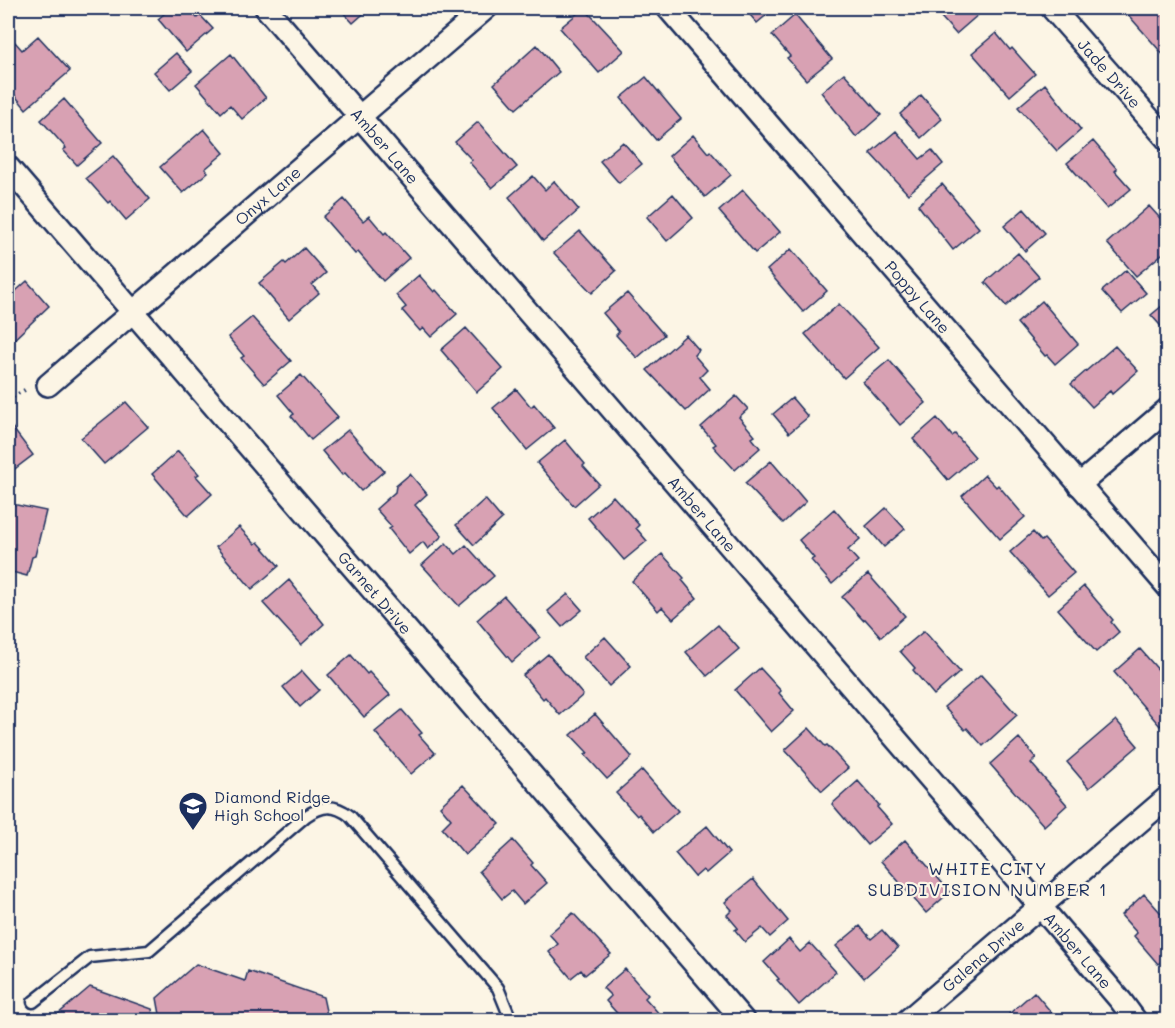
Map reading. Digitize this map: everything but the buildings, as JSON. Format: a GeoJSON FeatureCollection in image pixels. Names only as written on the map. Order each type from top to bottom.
{"type":"FeatureCollection","features":[{"type":"Feature","properties":{"kind":"street","name":"Amber Lane"},"geometry":{"type":"LineString","coordinates":[[266,8],[1040,906],[1135,1020]]}},
{"type":"Feature","properties":{"kind":"street","name":"Onyx Lane"},"geometry":{"type":"LineString","coordinates":[[48,385],[486,8]]}},
{"type":"Feature","properties":{"kind":"street","name":"Poppy Lane"},"geometry":{"type":"LineString","coordinates":[[668,8],[1167,587]]}},
{"type":"Feature","properties":{"kind":"street","name":"Jade Drive"},"geometry":{"type":"LineString","coordinates":[[1052,8],[1167,140]]}},
{"type":"Feature","properties":{"kind":"street","name":"Garnet Drive"},"geometry":{"type":"LineString","coordinates":[[8,167],[744,1020]]}},
{"type":"Feature","properties":{"kind":"street"},"geometry":{"type":"LineString","coordinates":[[1079,485],[1167,409]]}},
{"type":"Feature","properties":{"kind":"street","name":"Galena Drive"},"geometry":{"type":"LineString","coordinates":[[908,1020],[1167,797]]}},
{"type":"Feature","properties":{"kind":"lane"},"geometry":{"type":"LineString","coordinates":[[33,1002],[90,957],[149,951],[314,811],[328,806],[335,807],[350,816],[498,988],[511,1020]]}},
{"type":"Feature","properties":{"kind":"place","name":"Diamond Ridge High School"},"geometry":{"type":"Point","coordinates":[193,832]}},
{"type":"Feature","properties":{"kind":"district","name":"WHITE CITY SUBDIVISION NUMBER 1"},"geometry":{"type":"Point","coordinates":[988,879]}}]}
